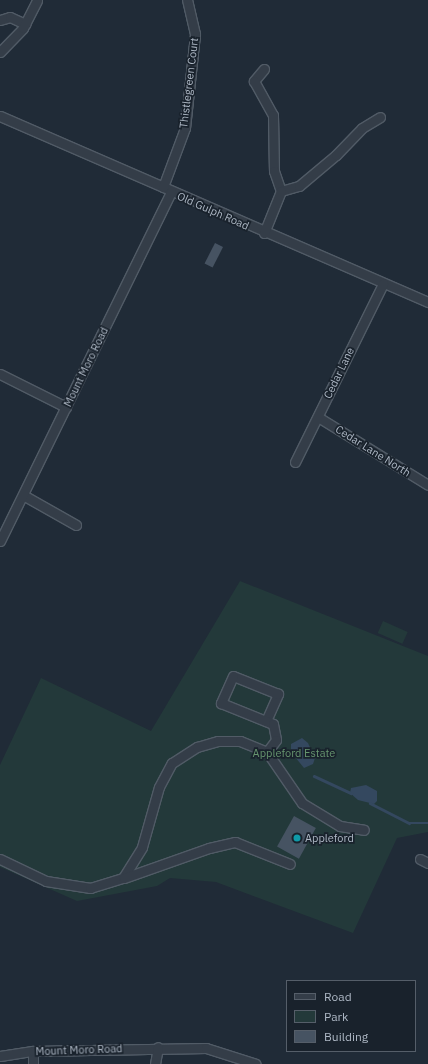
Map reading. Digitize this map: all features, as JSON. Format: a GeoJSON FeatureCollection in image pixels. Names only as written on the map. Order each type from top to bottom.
{"type":"FeatureCollection","features":[{"type":"Feature","properties":{"kind":"street"},"geometry":{"type":"LineString","coordinates":[[0,52],[25,24],[37,0]]}},
{"type":"Feature","properties":{"kind":"street","name":"Thistlegreen Court"},"geometry":{"type":"LineString","coordinates":[[167,190],[185,128],[195,34],[187,0]]}},
{"type":"Feature","properties":{"kind":"street"},"geometry":{"type":"LineString","coordinates":[[0,20],[10,17],[25,24]]}},
{"type":"Feature","properties":{"kind":"street"},"geometry":{"type":"LineString","coordinates":[[264,69],[254,81],[273,115],[274,171],[281,191],[264,233]]}},
{"type":"Feature","properties":{"kind":"street","name":"Old Gulph Road"},"geometry":{"type":"LineString","coordinates":[[0,116],[264,233],[428,302]]}},
{"type":"Feature","properties":{"kind":"street"},"geometry":{"type":"LineString","coordinates":[[281,191],[299,186],[336,155],[362,128],[380,117]]}},
{"type":"Feature","properties":{"kind":"street","name":"Mount Moro Road"},"geometry":{"type":"LineString","coordinates":[[0,541],[3,528],[23,495],[66,408],[167,190]]}},
{"type":"Feature","properties":{"kind":"street","name":"Cedar Lane"},"geometry":{"type":"LineString","coordinates":[[296,462],[383,284]]}},
{"type":"Feature","properties":{"kind":"street"},"geometry":{"type":"LineString","coordinates":[[0,374],[66,408]]}},
{"type":"Feature","properties":{"kind":"street","name":"Cedar Lane North"},"geometry":{"type":"LineString","coordinates":[[318,417],[428,485]]}},
{"type":"Feature","properties":{"kind":"street"},"geometry":{"type":"LineString","coordinates":[[23,495],[76,525]]}},
{"type":"Feature","properties":{"kind":"street"},"geometry":{"type":"LineString","coordinates":[[266,721],[278,694],[233,676],[221,703],[273,724],[276,740],[267,752]]}},
{"type":"Feature","properties":{"kind":"street"},"geometry":{"type":"LineString","coordinates":[[123,878],[142,847],[159,787],[172,763],[180,756],[218,741],[240,741],[267,752],[302,803],[340,826],[364,830]]}},
{"type":"Feature","properties":{"kind":"street"},"geometry":{"type":"LineString","coordinates":[[0,859],[46,881],[90,888],[209,848],[236,842],[290,864]]}},
{"type":"Feature","properties":{"kind":"street"},"geometry":{"type":"LineString","coordinates":[[155,1064],[158,1047]]}},
{"type":"Feature","properties":{"kind":"street","name":"Mount Moro Road"},"geometry":{"type":"LineString","coordinates":[[0,1056],[32,1051],[158,1047],[206,1048],[256,1064]]}},
{"type":"Feature","properties":{"kind":"street"},"geometry":{"type":"LineString","coordinates":[[32,1051],[33,1064]]}},
{"type":"Feature","properties":{"kind":"green space","name":"Appleford Estate"},"geometry":{"type":"Polygon","coordinates":[[[240,581],[428,656],[428,832],[397,838],[353,933],[216,882],[170,878],[157,886],[77,901],[0,867],[0,765],[41,678],[151,731],[240,581]]]}},
{"type":"Feature","properties":{"kind":"green space"},"geometry":{"type":"Polygon","coordinates":[[[383,621],[408,632],[402,644],[378,633],[383,621]]]}},
{"type":"Feature","properties":{"kind":"water"},"geometry":{"type":"Polygon","coordinates":[[[302,738],[308,743],[315,758],[313,764],[304,768],[291,752],[291,744],[302,738]]]}},
{"type":"Feature","properties":{"kind":"water"},"geometry":{"type":"Polygon","coordinates":[[[366,785],[377,791],[377,801],[374,804],[358,800],[350,793],[351,788],[366,785]]]}},
{"type":"Feature","properties":{"kind":"building"},"geometry":{"type":"Polygon","coordinates":[[[215,243],[223,247],[213,268],[205,263],[215,243]]]}},
{"type":"Feature","properties":{"kind":"building","name":"Appleford"},"geometry":{"type":"Polygon","coordinates":[[[294,816],[316,828],[299,859],[277,847],[294,816]]]}},
{"type":"Feature","properties":{"kind":"waterway"},"geometry":{"type":"LineString","coordinates":[[314,776],[351,793]]}},
{"type":"Feature","properties":{"kind":"waterway"},"geometry":{"type":"LineString","coordinates":[[370,803],[409,823],[428,823]]}},
{"type":"Feature","properties":{"kind":"place","name":"Appleford"},"geometry":{"type":"Point","coordinates":[297,838]}}]}
